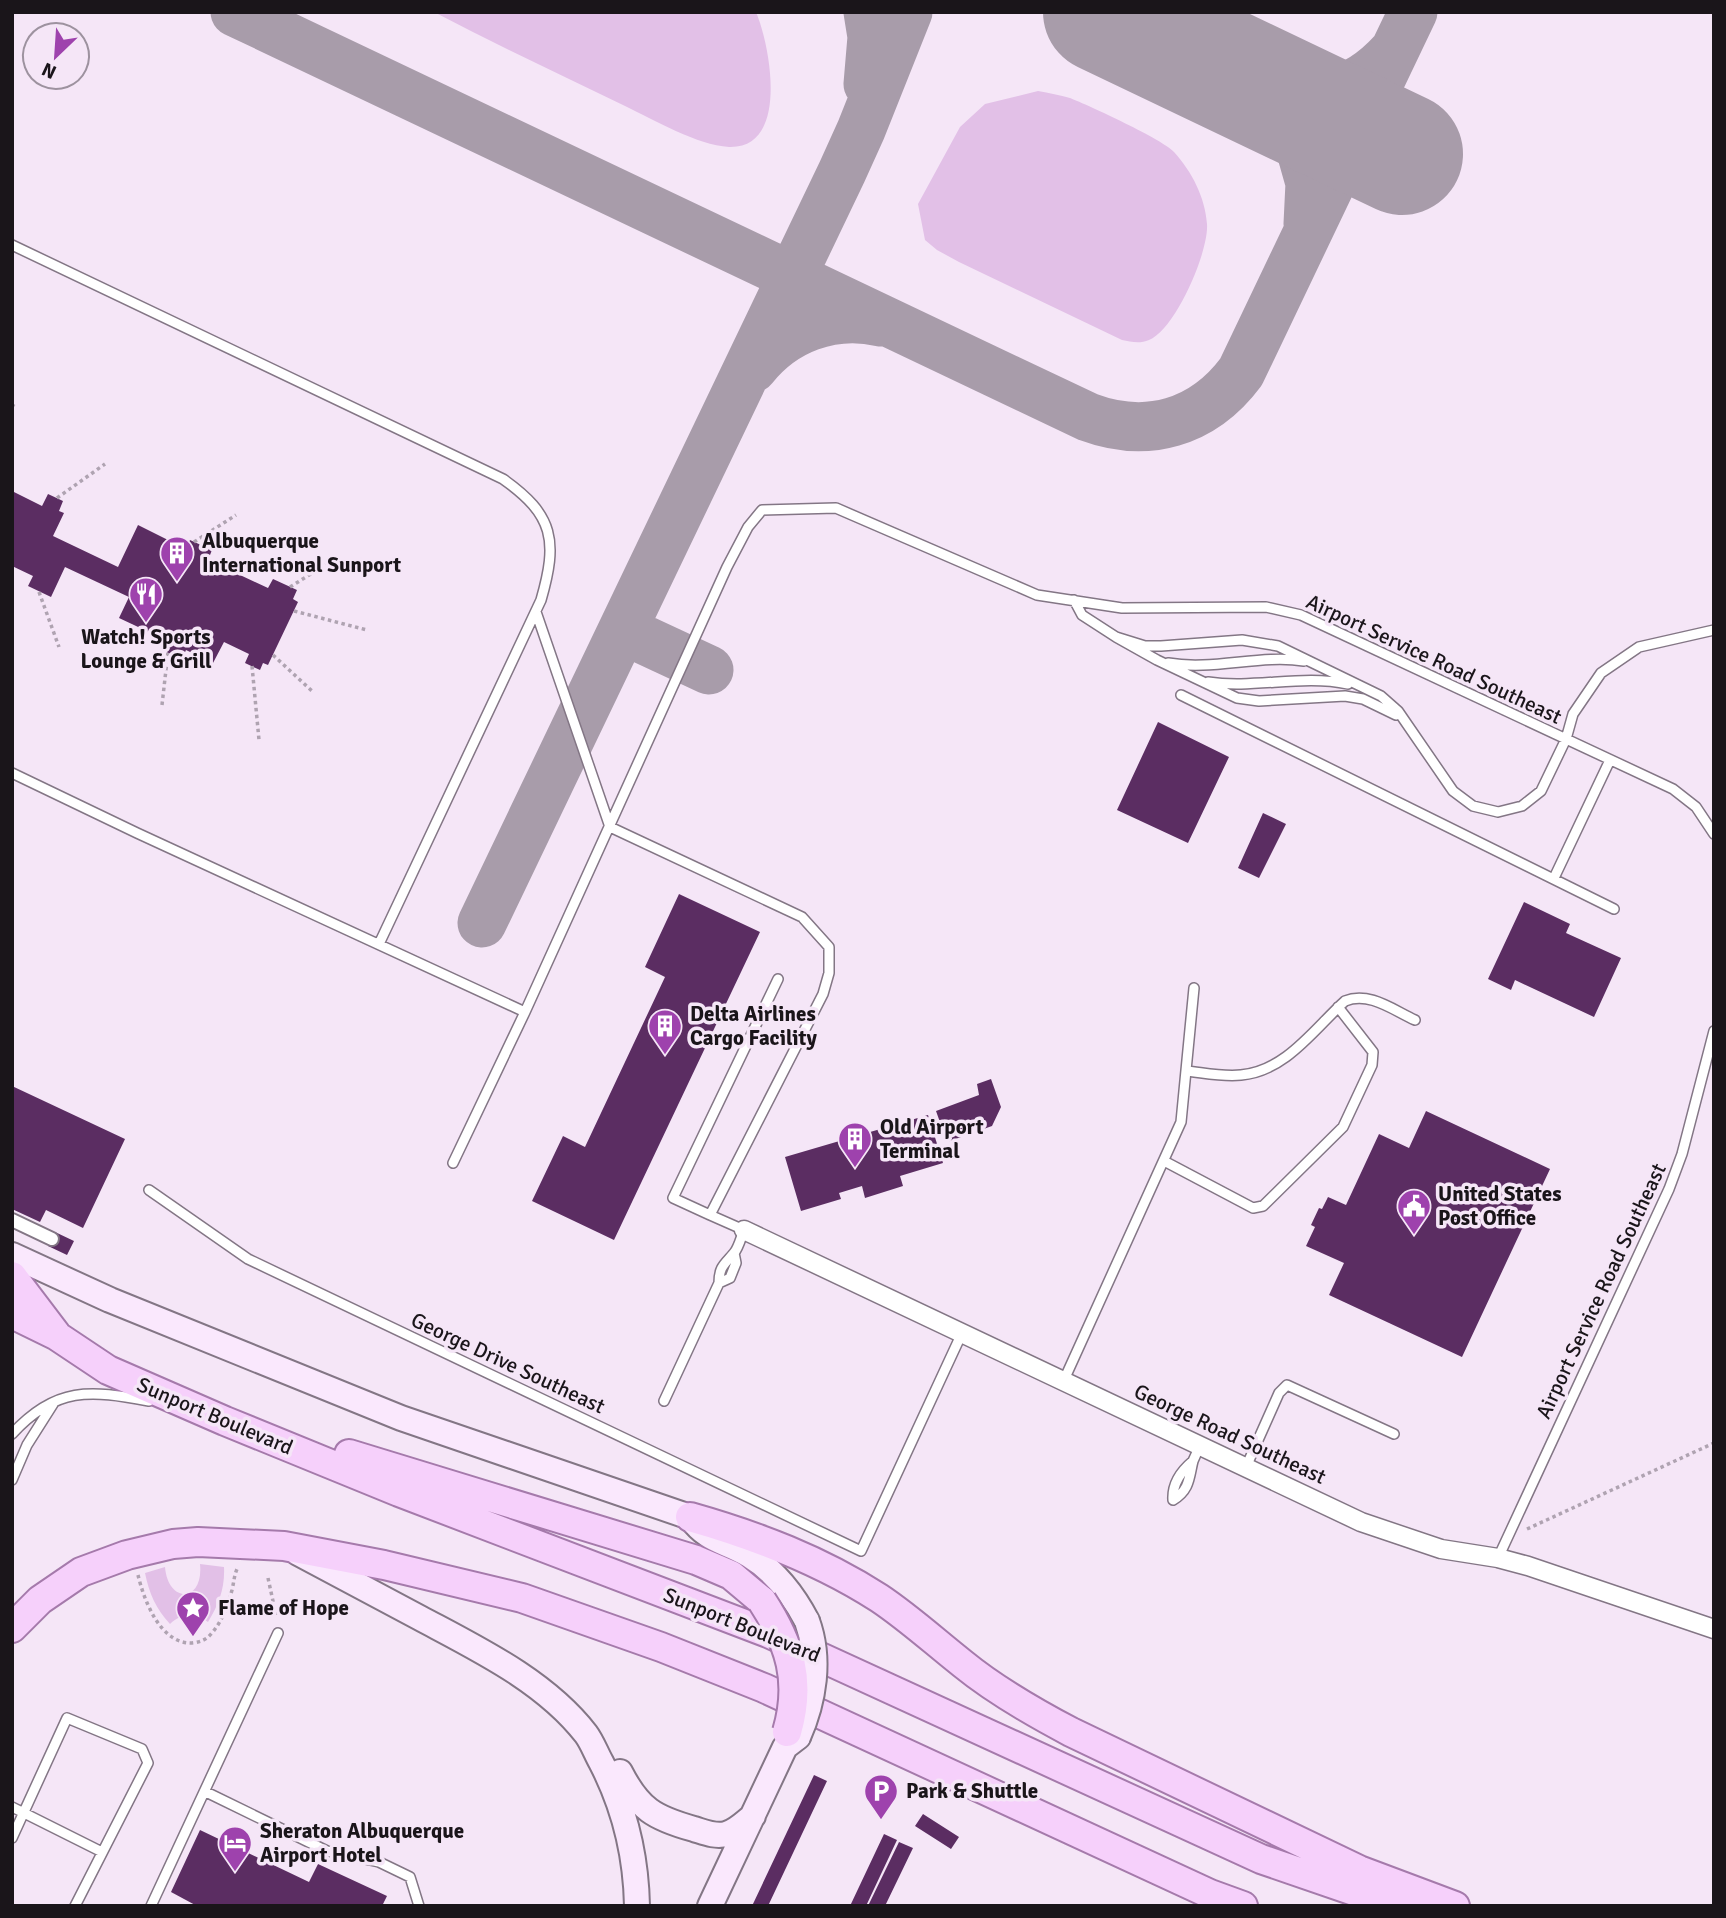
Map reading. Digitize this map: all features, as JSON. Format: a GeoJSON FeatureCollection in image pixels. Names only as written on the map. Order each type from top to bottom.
{"type":"FeatureCollection","features":[{"type":"Feature","properties":{"kind":"main road"},"geometry":{"type":"LineString","coordinates":[[12,1255],[110,1300],[401,1418],[793,1552],[853,1582],[907,1618],[987,1682],[1041,1716],[1359,1870],[1455,1906]]}},
{"type":"Feature","properties":{"kind":"main road","name":"Sunport Boulevard"},"geometry":{"type":"LineString","coordinates":[[12,1276],[58,1336]]}},
{"type":"Feature","properties":{"kind":"main road","name":"Sunport Boulevard"},"geometry":{"type":"LineString","coordinates":[[12,1314],[58,1336],[108,1370],[234,1425],[399,1492],[768,1633],[1261,1859],[1360,1893],[1430,1906]]}},
{"type":"Feature","properties":{"kind":"main road"},"geometry":{"type":"LineString","coordinates":[[234,1425],[305,1441],[696,1560],[731,1575],[762,1601],[780,1630],[792,1666],[790,1739]]}},
{"type":"Feature","properties":{"kind":"main road"},"geometry":{"type":"LineString","coordinates":[[690,1517],[699,1530],[714,1540],[750,1555],[796,1598],[807,1621],[812,1649],[813,1687],[810,1705],[790,1739],[710,1906]]}},
{"type":"Feature","properties":{"kind":"main road"},"geometry":{"type":"LineString","coordinates":[[12,1628],[40,1600],[81,1572],[127,1555],[173,1544],[198,1542],[284,1546],[384,1565],[522,1598],[661,1647],[764,1688],[1210,1894],[1243,1906]]}},
{"type":"Feature","properties":{"kind":"main road"},"geometry":{"type":"LineString","coordinates":[[284,1546],[464,1641],[516,1673],[563,1709],[587,1736],[602,1747],[615,1762],[639,1803],[660,1818],[719,1835],[734,1831],[753,1816]]}},
{"type":"Feature","properties":{"kind":"main road"},"geometry":{"type":"LineString","coordinates":[[587,1736],[612,1783],[629,1831],[636,1870],[637,1906]]}},
{"type":"Feature","properties":{"kind":"street"},"geometry":{"type":"LineString","coordinates":[[12,1220],[52,1239]]}},
{"type":"Feature","properties":{"kind":"street","name":"George Road Southeast"},"geometry":{"type":"LineString","coordinates":[[744,1230],[1064,1380],[1197,1453],[1246,1467],[1390,1534],[1441,1549],[1528,1566],[1714,1629]]}},
{"type":"Feature","properties":{"kind":"lane"},"geometry":{"type":"LineString","coordinates":[[12,245],[503,479],[524,494],[542,513],[550,540],[550,571],[536,612],[379,944]]}},
{"type":"Feature","properties":{"kind":"lane","name":"Airport Service Road Southeast"},"geometry":{"type":"LineString","coordinates":[[453,1163],[747,527],[762,510],[792,507],[836,508],[1037,594],[1122,608],[1266,607],[1285,610],[1317,621],[1686,797],[1706,819],[1714,834]]}},
{"type":"Feature","properties":{"kind":"lane"},"geometry":{"type":"LineString","coordinates":[[1074,600],[1082,615],[1116,637],[1237,698],[1247,700],[1345,696],[1363,699],[1404,720]]}},
{"type":"Feature","properties":{"kind":"lane"},"geometry":{"type":"LineString","coordinates":[[536,612],[610,827],[802,917],[829,947],[829,973],[823,994],[710,1216]]}},
{"type":"Feature","properties":{"kind":"lane"},"geometry":{"type":"LineString","coordinates":[[1116,637],[1145,646],[1242,640],[1278,646],[1370,690],[1390,704],[1404,720],[1452,791],[1462,800],[1485,810],[1510,810],[1533,799],[1548,780],[1566,739],[1573,714],[1601,673],[1639,648],[1663,640],[1714,630]]}},
{"type":"Feature","properties":{"kind":"lane"},"geometry":{"type":"LineString","coordinates":[[1157,660],[1201,664],[1282,659],[1316,664]]}},
{"type":"Feature","properties":{"kind":"lane"},"geometry":{"type":"LineString","coordinates":[[1200,681],[1247,684],[1324,680],[1370,690]]}},
{"type":"Feature","properties":{"kind":"lane"},"geometry":{"type":"LineString","coordinates":[[1181,695],[1615,909]]}},
{"type":"Feature","properties":{"kind":"lane"},"geometry":{"type":"LineString","coordinates":[[1553,878],[1610,760]]}},
{"type":"Feature","properties":{"kind":"lane"},"geometry":{"type":"LineString","coordinates":[[12,773],[525,1012]]}},
{"type":"Feature","properties":{"kind":"lane"},"geometry":{"type":"LineString","coordinates":[[664,1401],[719,1283],[719,1273],[726,1258],[734,1253],[744,1230],[673,1198],[778,979]]}},
{"type":"Feature","properties":{"kind":"lane"},"geometry":{"type":"LineString","coordinates":[[1064,1380],[1181,1122],[1194,988]]}},
{"type":"Feature","properties":{"kind":"lane"},"geometry":{"type":"LineString","coordinates":[[1187,1071],[1240,1076],[1268,1069],[1291,1053],[1345,1001],[1363,997],[1415,1020]]}},
{"type":"Feature","properties":{"kind":"lane"},"geometry":{"type":"LineString","coordinates":[[1164,1161],[1254,1209],[1263,1206],[1343,1127],[1372,1065],[1373,1052],[1338,1007]]}},
{"type":"Feature","properties":{"kind":"lane","name":"Airport Service Road Southeast"},"geometry":{"type":"LineString","coordinates":[[1497,1558],[1669,1189],[1711,1056],[1714,1031]]}},
{"type":"Feature","properties":{"kind":"lane","name":"George Drive Southeast"},"geometry":{"type":"LineString","coordinates":[[149,1190],[248,1259],[861,1551],[962,1333]]}},
{"type":"Feature","properties":{"kind":"lane"},"geometry":{"type":"LineString","coordinates":[[1246,1467],[1279,1393],[1287,1385],[1394,1434]]}},
{"type":"Feature","properties":{"kind":"lane"},"geometry":{"type":"LineString","coordinates":[[12,1434],[56,1400],[89,1392],[167,1404],[234,1425]]}},
{"type":"Feature","properties":{"kind":"lane"},"geometry":{"type":"LineString","coordinates":[[12,1480],[35,1429],[56,1400]]}},
{"type":"Feature","properties":{"kind":"lane"},"geometry":{"type":"LineString","coordinates":[[151,1906],[206,1793],[278,1633]]}},
{"type":"Feature","properties":{"kind":"lane"},"geometry":{"type":"LineString","coordinates":[[12,1838],[67,1718],[142,1749],[148,1763],[75,1906]]}},
{"type":"Feature","properties":{"kind":"lane"},"geometry":{"type":"LineString","coordinates":[[206,1793],[327,1851],[379,1862],[396,1869],[410,1877],[419,1906]]}},
{"type":"Feature","properties":{"kind":"lane"},"geometry":{"type":"LineString","coordinates":[[12,1807],[102,1852]]}},
{"type":"Feature","properties":{"kind":"path"},"geometry":{"type":"LineString","coordinates":[[57,498],[105,464]]}},
{"type":"Feature","properties":{"kind":"path"},"geometry":{"type":"LineString","coordinates":[[194,542],[236,515]]}},
{"type":"Feature","properties":{"kind":"path"},"geometry":{"type":"LineString","coordinates":[[290,587],[330,562]]}},
{"type":"Feature","properties":{"kind":"path"},"geometry":{"type":"LineString","coordinates":[[39,592],[59,647]]}},
{"type":"Feature","properties":{"kind":"path"},"geometry":{"type":"LineString","coordinates":[[294,611],[367,630]]}},
{"type":"Feature","properties":{"kind":"path"},"geometry":{"type":"LineString","coordinates":[[162,705],[168,652]]}},
{"type":"Feature","properties":{"kind":"path"},"geometry":{"type":"LineString","coordinates":[[273,655],[312,691]]}},
{"type":"Feature","properties":{"kind":"path"},"geometry":{"type":"LineString","coordinates":[[252,666],[260,740]]}},
{"type":"Feature","properties":{"kind":"path"},"geometry":{"type":"LineString","coordinates":[[1506,1539],[1714,1443]]}},
{"type":"Feature","properties":{"kind":"path"},"geometry":{"type":"LineString","coordinates":[[138,1573],[147,1602],[164,1630],[188,1643],[200,1642],[209,1636],[219,1622],[226,1608],[237,1569]]}},
{"type":"Feature","properties":{"kind":"path"},"geometry":{"type":"LineString","coordinates":[[268,1578],[276,1615]]}},
{"type":"Feature","properties":{"kind":"shaded area"},"geometry":{"type":"Polygon","coordinates":[[[434,12],[756,12],[770,70],[768,114],[761,131],[748,143],[729,147],[703,142],[662,125],[434,12]]]}},
{"type":"Feature","properties":{"kind":"shaded area"},"geometry":{"type":"Polygon","coordinates":[[[1038,91],[1070,98],[1156,139],[1174,152],[1196,185],[1204,204],[1207,224],[1202,253],[1179,306],[1169,322],[1149,340],[1122,340],[959,262],[925,240],[918,204],[960,127],[985,104],[1038,91]]]}},
{"type":"Feature","properties":{"kind":"shaded area"},"geometry":{"type":"Polygon","coordinates":[[[200,1564],[224,1567],[221,1596],[215,1609],[208,1622],[189,1615],[170,1624],[154,1600],[145,1573],[165,1567],[172,1588],[185,1594],[197,1586],[200,1564]]]}},
{"type":"Feature","properties":{"kind":"building","name":"Albuquerque International Sunport"},"geometry":{"type":"Polygon","coordinates":[[[12,491],[42,506],[48,494],[63,501],[59,511],[64,513],[53,536],[118,567],[138,525],[186,549],[190,540],[212,550],[208,560],[268,588],[273,579],[297,590],[293,599],[298,602],[268,665],[263,663],[260,670],[245,663],[249,654],[224,642],[213,663],[186,650],[182,659],[164,651],[168,641],[119,618],[129,597],[65,567],[51,597],[28,586],[33,576],[12,566],[12,491]]]}},
{"type":"Feature","properties":{"kind":"building"},"geometry":{"type":"Polygon","coordinates":[[[1158,722],[1229,757],[1188,843],[1117,810],[1158,722]]]}},
{"type":"Feature","properties":{"kind":"building"},"geometry":{"type":"Polygon","coordinates":[[[1263,813],[1286,824],[1259,878],[1238,868],[1263,813]]]}},
{"type":"Feature","properties":{"kind":"building","name":"Delta Airlines Cargo Facility"},"geometry":{"type":"Polygon","coordinates":[[[679,894],[760,932],[614,1240],[532,1201],[563,1136],[585,1147],[665,977],[645,967],[679,894]]]}},
{"type":"Feature","properties":{"kind":"building"},"geometry":{"type":"Polygon","coordinates":[[[1524,902],[1570,924],[1566,933],[1621,958],[1594,1017],[1515,980],[1511,990],[1488,979],[1524,902]]]}},
{"type":"Feature","properties":{"kind":"building"},"geometry":{"type":"Polygon","coordinates":[[[991,1079],[1001,1107],[992,1126],[947,1142],[936,1111],[979,1095],[977,1084],[991,1079]]]}},
{"type":"Feature","properties":{"kind":"building"},"geometry":{"type":"Polygon","coordinates":[[[12,1086],[125,1139],[83,1228],[46,1210],[40,1222],[12,1209],[12,1086]]]}},
{"type":"Feature","properties":{"kind":"building","name":"United States Post Office"},"geometry":{"type":"Polygon","coordinates":[[[1426,1111],[1550,1169],[1462,1357],[1329,1295],[1344,1263],[1306,1246],[1315,1227],[1311,1225],[1328,1197],[1346,1205],[1379,1134],[1409,1148],[1426,1111]]]}},
{"type":"Feature","properties":{"kind":"building","name":"Old Airport Terminal"},"geometry":{"type":"Polygon","coordinates":[[[928,1115],[943,1163],[900,1176],[903,1186],[865,1198],[862,1186],[839,1193],[841,1199],[801,1211],[785,1157],[928,1115]]]}},
{"type":"Feature","properties":{"kind":"building"},"geometry":{"type":"Polygon","coordinates":[[[55,1232],[74,1241],[67,1255],[48,1246],[55,1232]]]}},
{"type":"Feature","properties":{"kind":"building"},"geometry":{"type":"Polygon","coordinates":[[[814,1775],[827,1781],[768,1906],[752,1906],[814,1775]]]}},
{"type":"Feature","properties":{"kind":"building"},"geometry":{"type":"Polygon","coordinates":[[[923,1814],[959,1837],[951,1849],[915,1826],[923,1814]]]}},
{"type":"Feature","properties":{"kind":"building","name":"Sheraton Albuquerque Airport Hotel"},"geometry":{"type":"Polygon","coordinates":[[[200,1830],[309,1882],[318,1864],[387,1896],[382,1906],[197,1906],[171,1892],[200,1830]]]}},
{"type":"Feature","properties":{"kind":"building"},"geometry":{"type":"Polygon","coordinates":[[[884,1834],[897,1840],[866,1906],[850,1906],[884,1834]]]}},
{"type":"Feature","properties":{"kind":"building"},"geometry":{"type":"Polygon","coordinates":[[[899,1842],[913,1848],[885,1906],[868,1906],[899,1842]]]}},
{"type":"Feature","properties":{"kind":"taxiway"},"geometry":{"type":"LineString","coordinates":[[235,12],[1088,417],[1131,426],[1152,426],[1191,414],[1209,404],[1241,372],[1413,12]]}},
{"type":"Feature","properties":{"kind":"taxiway"},"geometry":{"type":"LineString","coordinates":[[868,12],[872,37],[868,84]]}},
{"type":"Feature","properties":{"kind":"taxiway"},"geometry":{"type":"LineString","coordinates":[[482,923],[842,172],[908,12]]}},
{"type":"Feature","properties":{"kind":"taxiway"},"geometry":{"type":"LineString","coordinates":[[1104,12],[1255,84],[1281,114],[1299,144],[1310,183],[1308,224]]}},
{"type":"Feature","properties":{"kind":"taxiway"},"geometry":{"type":"LineString","coordinates":[[1255,84],[1295,92],[1330,91],[1361,79],[1393,52]]}},
{"type":"Feature","properties":{"kind":"taxiway"},"geometry":{"type":"LineString","coordinates":[[753,368],[779,343],[810,326],[845,319],[881,322]]}},
{"type":"Feature","properties":{"kind":"taxiway"},"geometry":{"type":"LineString","coordinates":[[623,630],[709,670]]}},
{"type":"Feature","properties":{"kind":"runway"},"geometry":{"type":"LineString","coordinates":[[1104,12],[1402,154]]}},
{"type":"Feature","properties":{"kind":"place","name":"Albuquerque International Sunport"},"geometry":{"type":"Point","coordinates":[177,583]}},
{"type":"Feature","properties":{"kind":"place","name":"Watch! Sports Lounge & Grill"},"geometry":{"type":"Point","coordinates":[146,624]}},
{"type":"Feature","properties":{"kind":"place","name":"Delta Airlines Cargo Facility"},"geometry":{"type":"Point","coordinates":[665,1056]}},
{"type":"Feature","properties":{"kind":"place","name":"Old Airport Terminal"},"geometry":{"type":"Point","coordinates":[855,1169]}},
{"type":"Feature","properties":{"kind":"place","name":"United States Post Office"},"geometry":{"type":"Point","coordinates":[1414,1236]}},
{"type":"Feature","properties":{"kind":"place","name":"Flame of Hope"},"geometry":{"type":"Point","coordinates":[193,1638]}},
{"type":"Feature","properties":{"kind":"place","name":"Park & Shuttle"},"geometry":{"type":"Point","coordinates":[881,1821]}},
{"type":"Feature","properties":{"kind":"place","name":"Sheraton Albuquerque Airport Hotel"},"geometry":{"type":"Point","coordinates":[235,1873]}}]}
